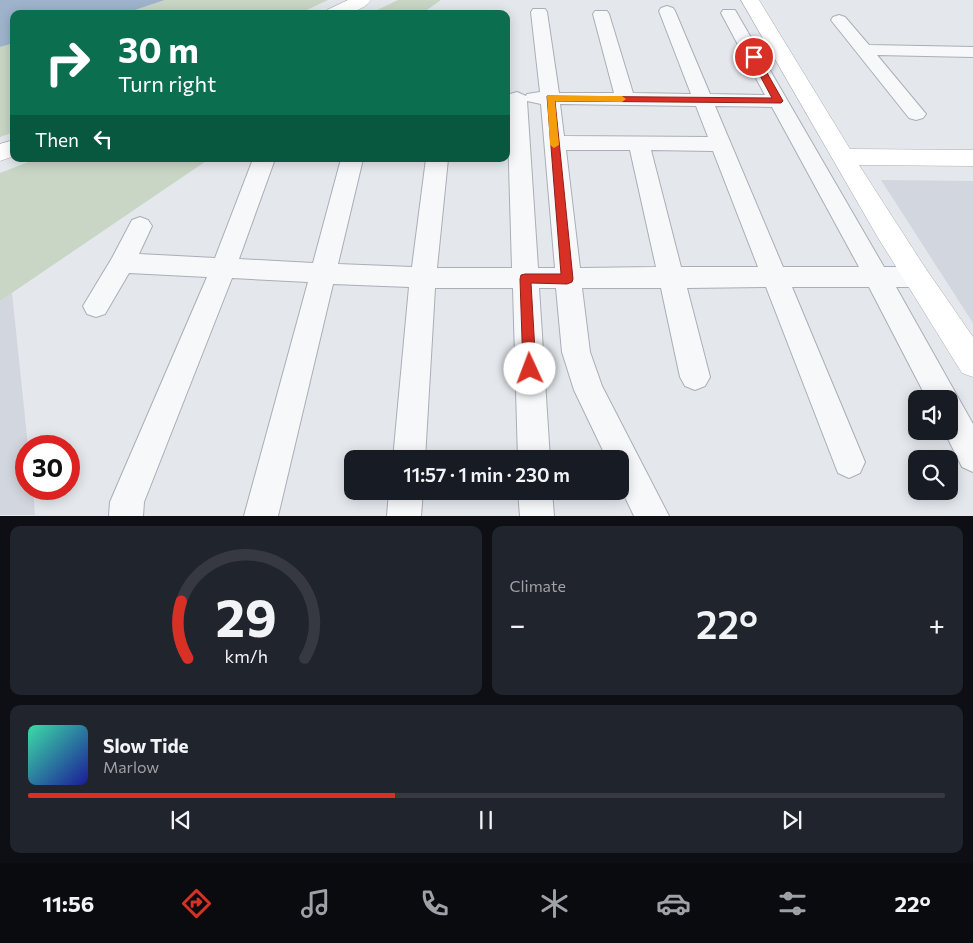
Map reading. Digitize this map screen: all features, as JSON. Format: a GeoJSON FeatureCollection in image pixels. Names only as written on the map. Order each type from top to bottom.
{"type":"FeatureCollection","features":[{"type":"Feature","properties":{"kind":"street"},"geometry":{"type":"LineString","coordinates":[[341,10],[362,0]]}},
{"type":"Feature","properties":{"kind":"street"},"geometry":{"type":"LineString","coordinates":[[750,0],[917,277],[973,363]]}},
{"type":"Feature","properties":{"kind":"street"},"geometry":{"type":"LineString","coordinates":[[667,11],[722,144],[848,462]]}},
{"type":"Feature","properties":{"kind":"street"},"geometry":{"type":"LineString","coordinates":[[539,12],[550,98],[567,279],[576,352],[589,390],[652,516]]}},
{"type":"Feature","properties":{"kind":"street"},"geometry":{"type":"LineString","coordinates":[[729,13],[878,276],[938,390]]}},
{"type":"Feature","properties":{"kind":"street"},"geometry":{"type":"LineString","coordinates":[[601,14],[625,99]]}},
{"type":"Feature","properties":{"kind":"street"},"geometry":{"type":"LineString","coordinates":[[839,20],[916,114]]}},
{"type":"Feature","properties":{"kind":"street"},"geometry":{"type":"LineString","coordinates":[[864,50],[973,52]]}},
{"type":"Feature","properties":{"kind":"street"},"geometry":{"type":"LineString","coordinates":[[534,450],[525,279],[512,98],[778,101]]}},
{"type":"Feature","properties":{"kind":"street"},"geometry":{"type":"LineString","coordinates":[[554,143],[722,144]]}},
{"type":"Feature","properties":{"kind":"street"},"geometry":{"type":"LineString","coordinates":[[639,143],[695,378]]}},
{"type":"Feature","properties":{"kind":"street"},"geometry":{"type":"LineString","coordinates":[[843,156],[973,158]]}},
{"type":"Feature","properties":{"kind":"street"},"geometry":{"type":"LineString","coordinates":[[126,516],[127,502],[224,267],[263,162]]}},
{"type":"Feature","properties":{"kind":"street"},"geometry":{"type":"LineString","coordinates":[[260,516],[321,273],[351,162]]}},
{"type":"Feature","properties":{"kind":"street"},"geometry":{"type":"LineString","coordinates":[[410,450],[423,278],[437,162]]}},
{"type":"Feature","properties":{"kind":"street"},"geometry":{"type":"LineString","coordinates":[[96,306],[122,263],[140,226]]}},
{"type":"Feature","properties":{"kind":"street"},"geometry":{"type":"LineString","coordinates":[[122,263],[423,278],[917,277]]}},
{"type":"Feature","properties":{"kind":"street"},"geometry":{"type":"LineString","coordinates":[[958,427],[973,456]]}},
{"type":"Feature","properties":{"kind":"street"},"geometry":{"type":"LineString","coordinates":[[404,516],[405,500]]}},
{"type":"Feature","properties":{"kind":"street"},"geometry":{"type":"LineString","coordinates":[[536,500],[537,516]]}},
{"type":"Feature","properties":{"kind":"shaded area"},"geometry":{"type":"Polygon","coordinates":[[[881,180],[973,181],[973,323],[881,180]]]}},
{"type":"Feature","properties":{"kind":"shaded area"},"geometry":{"type":"Polygon","coordinates":[[[12,293],[27,435],[15,435],[15,500],[34,500],[35,515],[0,515],[0,301],[12,293]]]}},
{"type":"Feature","properties":{"kind":"green space"},"geometry":{"type":"Polygon","coordinates":[[[165,0],[328,0],[307,10],[135,10],[165,0]]]}},
{"type":"Feature","properties":{"kind":"green space"},"geometry":{"type":"Polygon","coordinates":[[[398,0],[441,0],[427,10],[377,10],[398,0]]]}},
{"type":"Feature","properties":{"kind":"green space"},"geometry":{"type":"Polygon","coordinates":[[[10,44],[10,133],[0,137],[0,47],[10,44]]]}},
{"type":"Feature","properties":{"kind":"green space"},"geometry":{"type":"Polygon","coordinates":[[[28,162],[205,162],[0,301],[0,173],[28,162]]]}},
{"type":"Feature","properties":{"kind":"water"},"geometry":{"type":"Polygon","coordinates":[[[0,0],[165,0],[135,10],[10,10],[10,44],[0,47],[0,0]]]}},
{"type":"Feature","properties":{"kind":"slow traffic"},"geometry":{"type":"LineString","coordinates":[[554,145],[550,98],[622,99]]}},
{"type":"Feature","properties":{"kind":"route"},"geometry":{"type":"LineString","coordinates":[[530,369],[525,279],[567,279],[550,98],[778,101],[754,57]]}}]}
